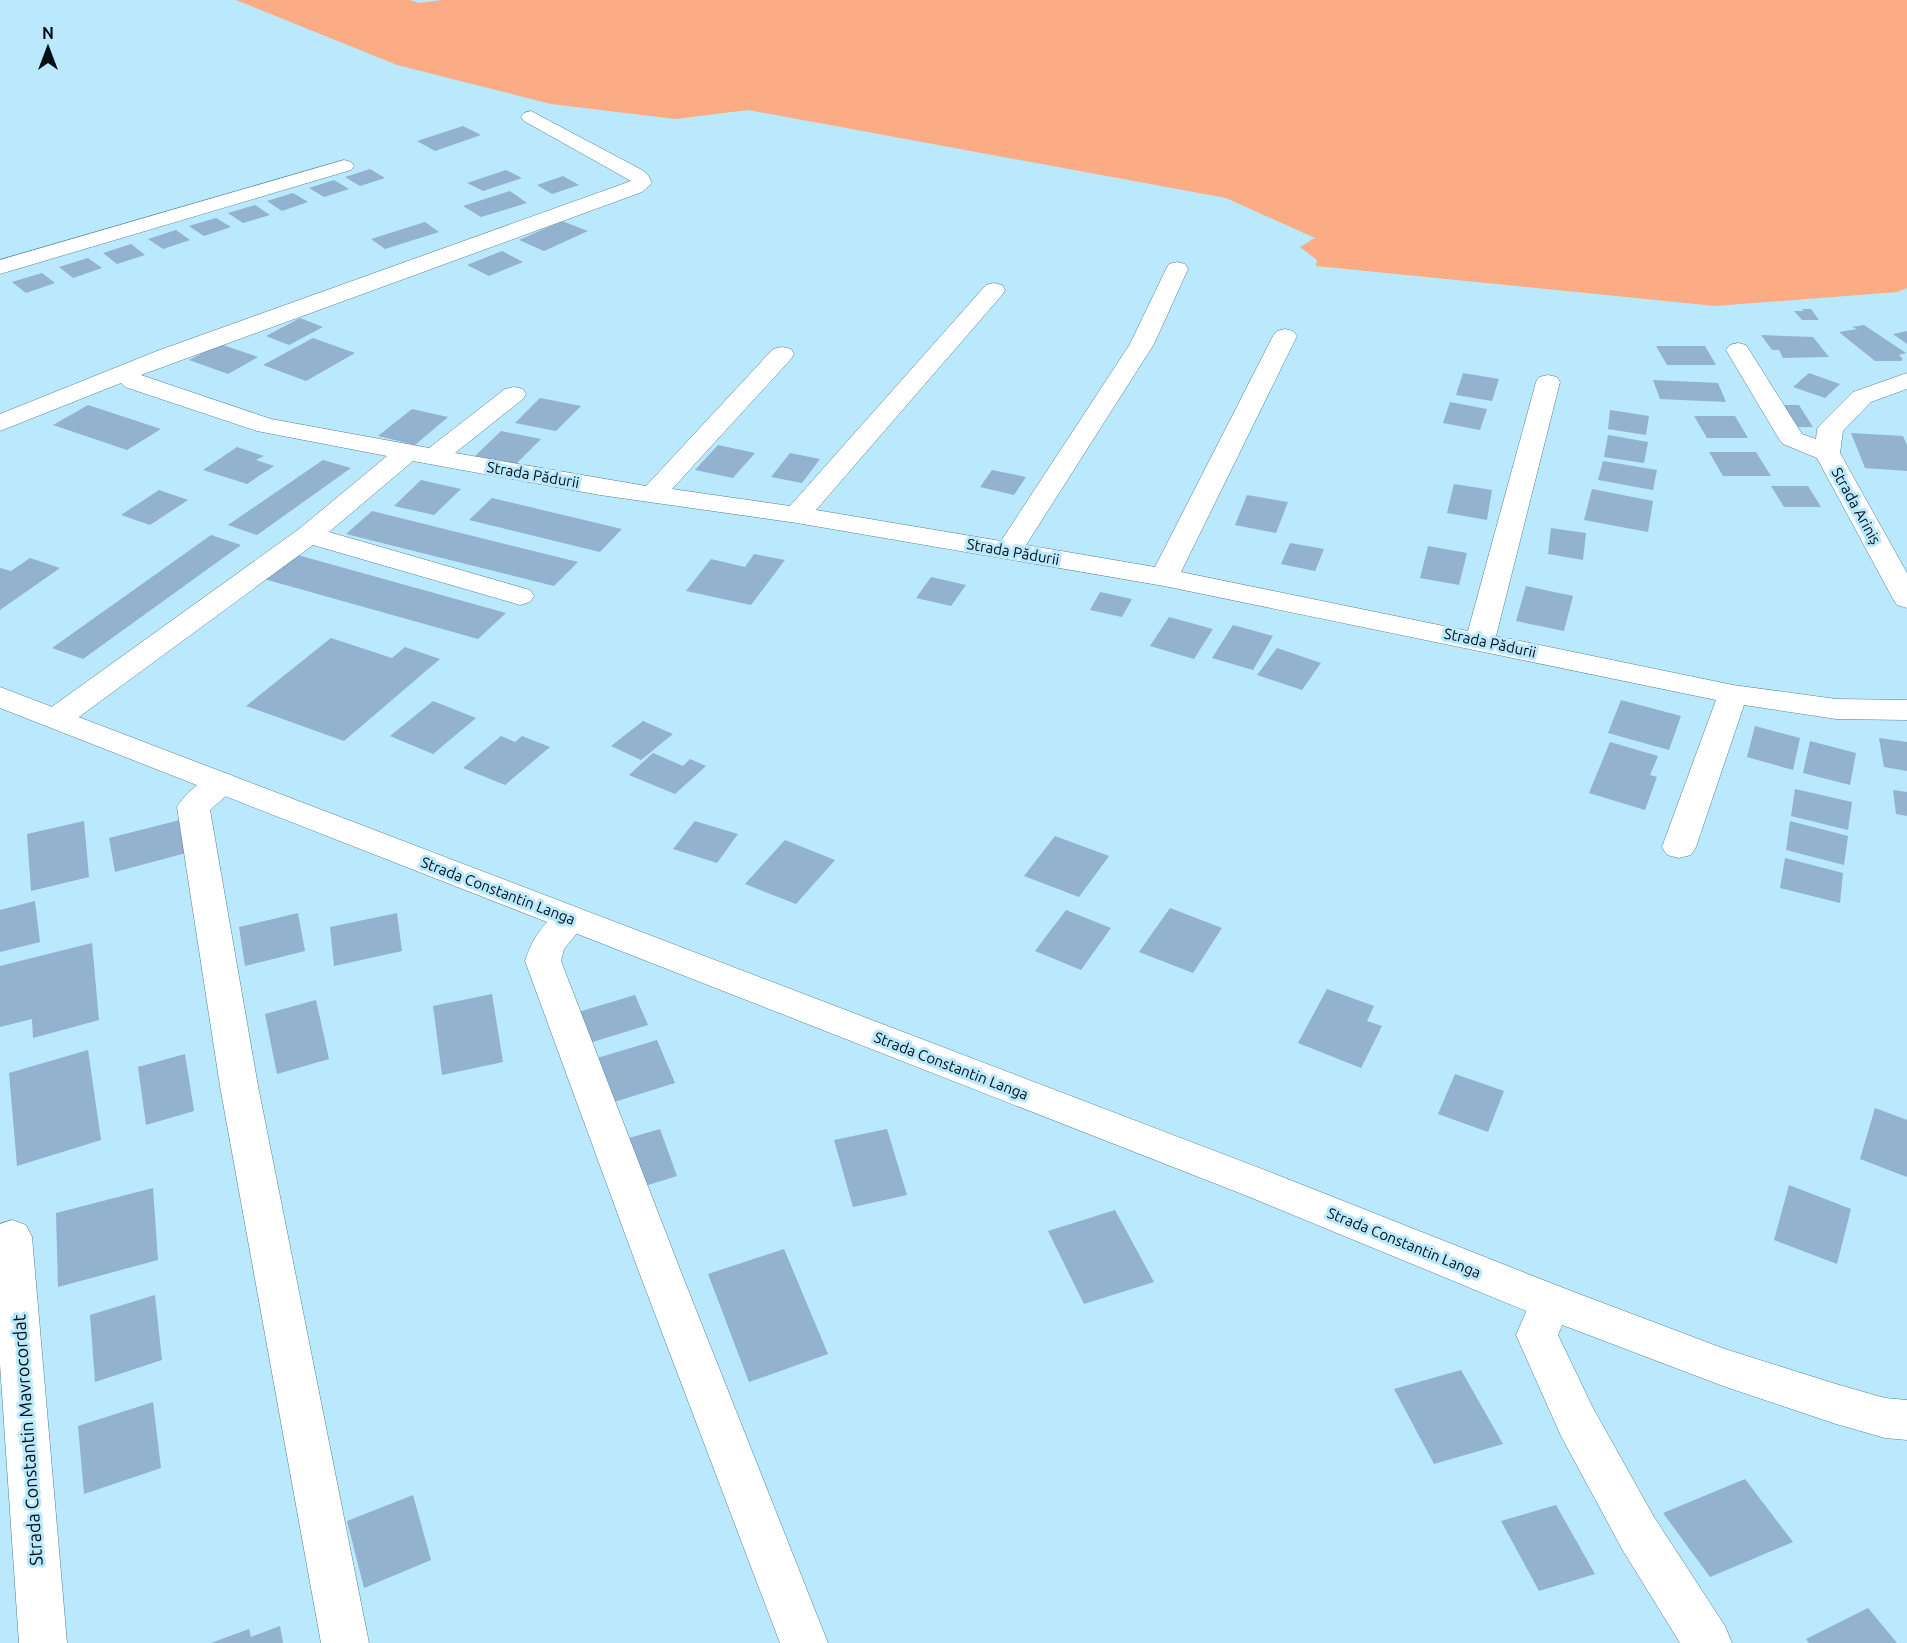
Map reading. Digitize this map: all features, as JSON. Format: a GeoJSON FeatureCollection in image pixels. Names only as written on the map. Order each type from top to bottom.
{"type":"FeatureCollection","features":[{"type":"Feature","properties":{"kind":"street"},"geometry":{"type":"LineString","coordinates":[[0,423],[177,352],[635,189],[642,183],[635,174],[531,117]]}},
{"type":"Feature","properties":{"kind":"street"},"geometry":{"type":"LineString","coordinates":[[0,267],[344,166]]}},
{"type":"Feature","properties":{"kind":"street"},"geometry":{"type":"LineString","coordinates":[[1008,551],[1142,344],[1177,269]]}},
{"type":"Feature","properties":{"kind":"street"},"geometry":{"type":"LineString","coordinates":[[797,515],[994,290]]}},
{"type":"Feature","properties":{"kind":"street"},"geometry":{"type":"LineString","coordinates":[[1164,577],[1285,336]]}},
{"type":"Feature","properties":{"kind":"street"},"geometry":{"type":"LineString","coordinates":[[1738,350],[1792,439],[1827,453]]}},
{"type":"Feature","properties":{"kind":"street"},"geometry":{"type":"LineString","coordinates":[[652,495],[782,354]]}},
{"type":"Feature","properties":{"kind":"street","name":"Strada Pădurii"},"geometry":{"type":"LineString","coordinates":[[124,374],[134,382],[266,426],[652,495],[797,515],[1164,577],[1733,694],[1836,709],[1907,710]]}},
{"type":"Feature","properties":{"kind":"street","name":"Strada Ariniș"},"geometry":{"type":"LineString","coordinates":[[1907,380],[1862,397],[1830,429],[1827,453],[1907,599]]}},
{"type":"Feature","properties":{"kind":"street"},"geometry":{"type":"LineString","coordinates":[[1480,641],[1548,381]]}},
{"type":"Feature","properties":{"kind":"street"},"geometry":{"type":"LineString","coordinates":[[57,718],[421,454],[514,394]]}},
{"type":"Feature","properties":{"kind":"street"},"geometry":{"type":"LineString","coordinates":[[309,535],[520,596]]}},
{"type":"Feature","properties":{"kind":"street"},"geometry":{"type":"LineString","coordinates":[[1678,847],[1733,694]]}},
{"type":"Feature","properties":{"kind":"street","name":"Strada Constantin Langa"},"geometry":{"type":"LineString","coordinates":[[0,697],[1250,1181],[1551,1302],[1734,1371],[1846,1407],[1885,1418],[1907,1420]]}},
{"type":"Feature","properties":{"kind":"street"},"geometry":{"type":"LineString","coordinates":[[222,783],[193,807],[241,1097],[345,1643]]}},
{"type":"Feature","properties":{"kind":"street"},"geometry":{"type":"LineString","coordinates":[[572,920],[548,944],[543,961],[660,1272],[804,1643]]}},
{"type":"Feature","properties":{"kind":"street","name":"Strada Constantin Mavrocordat"},"geometry":{"type":"LineString","coordinates":[[12,1237],[43,1643]]}},
{"type":"Feature","properties":{"kind":"street"},"geometry":{"type":"LineString","coordinates":[[1551,1302],[1537,1335],[1573,1412],[1638,1533],[1708,1643]]}},
{"type":"Feature","properties":{"kind":"shaded area"},"geometry":{"type":"Polygon","coordinates":[[[236,0],[410,0],[419,3],[442,0],[1907,0],[1907,288],[1897,292],[1715,306],[1316,266],[1317,260],[1300,247],[1315,238],[1226,198],[748,110],[675,119],[551,104],[397,65],[236,0]]]}},
{"type":"Feature","properties":{"kind":"building"},"geometry":{"type":"Polygon","coordinates":[[[463,126],[481,135],[435,151],[417,141],[463,126]]]}},
{"type":"Feature","properties":{"kind":"building"},"geometry":{"type":"Polygon","coordinates":[[[370,169],[385,178],[360,186],[345,177],[370,169]]]}},
{"type":"Feature","properties":{"kind":"building"},"geometry":{"type":"Polygon","coordinates":[[[506,170],[522,178],[483,191],[467,183],[506,170]]]}},
{"type":"Feature","properties":{"kind":"building"},"geometry":{"type":"Polygon","coordinates":[[[563,176],[579,185],[552,194],[537,185],[563,176]]]}},
{"type":"Feature","properties":{"kind":"building"},"geometry":{"type":"Polygon","coordinates":[[[334,180],[349,189],[324,197],[309,188],[334,180]]]}},
{"type":"Feature","properties":{"kind":"building"},"geometry":{"type":"Polygon","coordinates":[[[510,191],[527,203],[481,217],[463,206],[510,191]]]}},
{"type":"Feature","properties":{"kind":"building"},"geometry":{"type":"Polygon","coordinates":[[[293,193],[308,202],[282,211],[267,201],[293,193]]]}},
{"type":"Feature","properties":{"kind":"building"},"geometry":{"type":"Polygon","coordinates":[[[255,205],[270,215],[243,223],[228,213],[255,205]]]}},
{"type":"Feature","properties":{"kind":"building"},"geometry":{"type":"Polygon","coordinates":[[[216,218],[231,227],[204,236],[189,226],[216,218]]]}},
{"type":"Feature","properties":{"kind":"building"},"geometry":{"type":"Polygon","coordinates":[[[562,221],[588,231],[544,251],[519,240],[562,221]]]}},
{"type":"Feature","properties":{"kind":"building"},"geometry":{"type":"Polygon","coordinates":[[[425,222],[439,232],[385,249],[371,239],[425,222]]]}},
{"type":"Feature","properties":{"kind":"building"},"geometry":{"type":"Polygon","coordinates":[[[176,230],[190,240],[163,249],[148,239],[176,230]]]}},
{"type":"Feature","properties":{"kind":"building"},"geometry":{"type":"Polygon","coordinates":[[[131,244],[145,255],[117,264],[103,253],[131,244]]]}},
{"type":"Feature","properties":{"kind":"building"},"geometry":{"type":"Polygon","coordinates":[[[502,251],[523,262],[489,276],[467,265],[502,251]]]}},
{"type":"Feature","properties":{"kind":"building"},"geometry":{"type":"Polygon","coordinates":[[[88,258],[102,268],[73,278],[59,267],[88,258]]]}},
{"type":"Feature","properties":{"kind":"building"},"geometry":{"type":"Polygon","coordinates":[[[42,273],[55,283],[26,293],[12,282],[42,273]]]}},
{"type":"Feature","properties":{"kind":"building"},"geometry":{"type":"Polygon","coordinates":[[[1802,309],[1811,309],[1819,320],[1802,320],[1794,311],[1804,311],[1802,309]]]}},
{"type":"Feature","properties":{"kind":"building"},"geometry":{"type":"Polygon","coordinates":[[[300,318],[323,327],[289,345],[266,336],[300,318]]]}},
{"type":"Feature","properties":{"kind":"building"},"geometry":{"type":"Polygon","coordinates":[[[1864,325],[1906,353],[1899,355],[1903,359],[1901,361],[1875,361],[1839,332],[1857,329],[1852,327],[1864,325]]]}},
{"type":"Feature","properties":{"kind":"building"},"geometry":{"type":"Polygon","coordinates":[[[1907,331],[1907,344],[1893,334],[1907,331]]]}},
{"type":"Feature","properties":{"kind":"building"},"geometry":{"type":"Polygon","coordinates":[[[1761,335],[1813,337],[1829,357],[1783,358],[1779,350],[1772,350],[1761,335]]]}},
{"type":"Feature","properties":{"kind":"building"},"geometry":{"type":"Polygon","coordinates":[[[313,338],[355,353],[306,381],[263,365],[313,338]]]}},
{"type":"Feature","properties":{"kind":"building"},"geometry":{"type":"Polygon","coordinates":[[[220,344],[258,357],[228,374],[189,360],[220,344]]]}},
{"type":"Feature","properties":{"kind":"building"},"geometry":{"type":"Polygon","coordinates":[[[1656,346],[1705,346],[1716,365],[1667,365],[1656,346]]]}},
{"type":"Feature","properties":{"kind":"building"},"geometry":{"type":"Polygon","coordinates":[[[1463,373],[1499,379],[1492,401],[1456,395],[1463,373]]]}},
{"type":"Feature","properties":{"kind":"building"},"geometry":{"type":"Polygon","coordinates":[[[1809,373],[1840,384],[1825,398],[1793,387],[1809,373]]]}},
{"type":"Feature","properties":{"kind":"building"},"geometry":{"type":"Polygon","coordinates":[[[1653,380],[1718,383],[1726,402],[1660,399],[1653,380]]]}},
{"type":"Feature","properties":{"kind":"building"},"geometry":{"type":"Polygon","coordinates":[[[540,398],[581,406],[556,431],[515,423],[540,398]]]}},
{"type":"Feature","properties":{"kind":"building"},"geometry":{"type":"Polygon","coordinates":[[[1450,402],[1487,409],[1480,430],[1443,423],[1450,402]]]}},
{"type":"Feature","properties":{"kind":"building"},"geometry":{"type":"Polygon","coordinates":[[[88,405],[161,429],[127,450],[53,425],[88,405]]]}},
{"type":"Feature","properties":{"kind":"building"},"geometry":{"type":"Polygon","coordinates":[[[1782,405],[1799,405],[1813,427],[1796,427],[1782,405]]]}},
{"type":"Feature","properties":{"kind":"building"},"geometry":{"type":"Polygon","coordinates":[[[412,409],[448,417],[415,445],[378,436],[412,409]]]}},
{"type":"Feature","properties":{"kind":"building"},"geometry":{"type":"Polygon","coordinates":[[[1610,410],[1649,416],[1646,435],[1608,429],[1610,410]]]}},
{"type":"Feature","properties":{"kind":"building"},"geometry":{"type":"Polygon","coordinates":[[[1694,416],[1735,416],[1748,438],[1707,438],[1694,416]]]}},
{"type":"Feature","properties":{"kind":"building"},"geometry":{"type":"Polygon","coordinates":[[[501,431],[541,439],[516,464],[475,456],[501,431]]]}},
{"type":"Feature","properties":{"kind":"building"},"geometry":{"type":"Polygon","coordinates":[[[1851,433],[1903,436],[1907,445],[1907,471],[1865,468],[1851,433]]]}},
{"type":"Feature","properties":{"kind":"building"},"geometry":{"type":"Polygon","coordinates":[[[1608,435],[1648,442],[1644,463],[1604,457],[1608,435]]]}},
{"type":"Feature","properties":{"kind":"building"},"geometry":{"type":"Polygon","coordinates":[[[718,445],[755,453],[733,478],[695,470],[718,445]]]}},
{"type":"Feature","properties":{"kind":"building"},"geometry":{"type":"Polygon","coordinates":[[[237,447],[264,456],[256,460],[274,466],[247,484],[203,470],[237,447]]]}},
{"type":"Feature","properties":{"kind":"building"},"geometry":{"type":"Polygon","coordinates":[[[1709,452],[1756,452],[1771,476],[1723,476],[1709,452]]]}},
{"type":"Feature","properties":{"kind":"building"},"geometry":{"type":"Polygon","coordinates":[[[790,453],[820,459],[802,483],[771,477],[790,453]]]}},
{"type":"Feature","properties":{"kind":"building"},"geometry":{"type":"Polygon","coordinates":[[[323,460],[351,468],[257,535],[228,525],[323,460]]]}},
{"type":"Feature","properties":{"kind":"building"},"geometry":{"type":"Polygon","coordinates":[[[1603,461],[1657,470],[1653,490],[1598,480],[1603,461]]]}},
{"type":"Feature","properties":{"kind":"building"},"geometry":{"type":"Polygon","coordinates":[[[992,470],[1026,477],[1014,495],[980,487],[992,470]]]}},
{"type":"Feature","properties":{"kind":"building"},"geometry":{"type":"Polygon","coordinates":[[[421,480],[461,489],[434,515],[394,506],[421,480]]]}},
{"type":"Feature","properties":{"kind":"building"},"geometry":{"type":"Polygon","coordinates":[[[1454,484],[1492,490],[1487,520],[1447,513],[1454,484]]]}},
{"type":"Feature","properties":{"kind":"building"},"geometry":{"type":"Polygon","coordinates":[[[1771,486],[1808,486],[1821,507],[1784,507],[1771,486]]]}},
{"type":"Feature","properties":{"kind":"building"},"geometry":{"type":"Polygon","coordinates":[[[1592,489],[1653,501],[1648,532],[1584,520],[1592,489]]]}},
{"type":"Feature","properties":{"kind":"building"},"geometry":{"type":"Polygon","coordinates":[[[159,490],[188,500],[150,525],[121,515],[159,490]]]}},
{"type":"Feature","properties":{"kind":"building"},"geometry":{"type":"Polygon","coordinates":[[[1247,495],[1288,502],[1276,533],[1235,525],[1247,495]]]}},
{"type":"Feature","properties":{"kind":"building"},"geometry":{"type":"Polygon","coordinates":[[[492,498],[622,529],[600,552],[469,520],[492,498]]]}},
{"type":"Feature","properties":{"kind":"building"},"geometry":{"type":"Polygon","coordinates":[[[372,511],[578,562],[554,586],[346,534],[372,511]]]}},
{"type":"Feature","properties":{"kind":"building"},"geometry":{"type":"Polygon","coordinates":[[[1551,528],[1586,533],[1583,560],[1548,554],[1551,528]]]}},
{"type":"Feature","properties":{"kind":"building"},"geometry":{"type":"Polygon","coordinates":[[[211,535],[241,545],[83,659],[52,648],[211,535]]]}},
{"type":"Feature","properties":{"kind":"building"},"geometry":{"type":"Polygon","coordinates":[[[1290,543],[1324,549],[1315,571],[1281,564],[1290,543]]]}},
{"type":"Feature","properties":{"kind":"building"},"geometry":{"type":"Polygon","coordinates":[[[1428,546],[1467,553],[1459,585],[1420,578],[1428,546]]]}},
{"type":"Feature","properties":{"kind":"building"},"geometry":{"type":"Polygon","coordinates":[[[294,554],[506,613],[478,639],[264,579],[294,554]]]}},
{"type":"Feature","properties":{"kind":"building"},"geometry":{"type":"Polygon","coordinates":[[[754,554],[785,560],[751,605],[686,591],[711,559],[745,567],[754,554]]]}},
{"type":"Feature","properties":{"kind":"building"},"geometry":{"type":"Polygon","coordinates":[[[30,558],[60,568],[0,610],[0,568],[11,571],[30,558]]]}},
{"type":"Feature","properties":{"kind":"building"},"geometry":{"type":"Polygon","coordinates":[[[931,577],[966,585],[951,606],[916,598],[931,577]]]}},
{"type":"Feature","properties":{"kind":"building"},"geometry":{"type":"Polygon","coordinates":[[[1526,586],[1573,596],[1564,631],[1516,621],[1526,586]]]}},
{"type":"Feature","properties":{"kind":"building"},"geometry":{"type":"Polygon","coordinates":[[[1100,592],[1132,599],[1122,617],[1090,610],[1100,592]]]}},
{"type":"Feature","properties":{"kind":"building"},"geometry":{"type":"Polygon","coordinates":[[[1169,617],[1213,629],[1194,659],[1150,646],[1169,617]]]}},
{"type":"Feature","properties":{"kind":"building"},"geometry":{"type":"Polygon","coordinates":[[[1233,625],[1273,636],[1253,670],[1212,658],[1233,625]]]}},
{"type":"Feature","properties":{"kind":"building"},"geometry":{"type":"Polygon","coordinates":[[[331,638],[392,658],[405,647],[440,659],[344,741],[246,706],[331,638]]]}},
{"type":"Feature","properties":{"kind":"building"},"geometry":{"type":"Polygon","coordinates":[[[1277,648],[1321,663],[1302,690],[1257,675],[1277,648]]]}},
{"type":"Feature","properties":{"kind":"building"},"geometry":{"type":"Polygon","coordinates":[[[1621,700],[1681,716],[1669,750],[1608,733],[1621,700]]]}},
{"type":"Feature","properties":{"kind":"building"},"geometry":{"type":"Polygon","coordinates":[[[433,701],[476,718],[433,754],[390,736],[433,701]]]}},
{"type":"Feature","properties":{"kind":"building"},"geometry":{"type":"Polygon","coordinates":[[[643,721],[673,734],[641,760],[611,746],[643,721]]]}},
{"type":"Feature","properties":{"kind":"building"},"geometry":{"type":"Polygon","coordinates":[[[1755,726],[1800,738],[1793,770],[1747,757],[1755,726]]]}},
{"type":"Feature","properties":{"kind":"building"},"geometry":{"type":"Polygon","coordinates":[[[501,736],[515,742],[522,736],[550,747],[505,785],[463,768],[501,736]]]}},
{"type":"Feature","properties":{"kind":"building"},"geometry":{"type":"Polygon","coordinates":[[[1879,738],[1907,742],[1907,771],[1884,767],[1879,738]]]}},
{"type":"Feature","properties":{"kind":"building"},"geometry":{"type":"Polygon","coordinates":[[[1810,741],[1856,753],[1850,785],[1803,773],[1810,741]]]}},
{"type":"Feature","properties":{"kind":"building"},"geometry":{"type":"Polygon","coordinates":[[[1610,742],[1658,756],[1650,775],[1657,777],[1645,810],[1589,793],[1610,742]]]}},
{"type":"Feature","properties":{"kind":"building"},"geometry":{"type":"Polygon","coordinates":[[[653,753],[683,766],[690,759],[706,766],[675,794],[629,775],[653,753]]]}},
{"type":"Feature","properties":{"kind":"building"},"geometry":{"type":"Polygon","coordinates":[[[1795,789],[1852,802],[1848,830],[1791,816],[1795,789]]]}},
{"type":"Feature","properties":{"kind":"building"},"geometry":{"type":"Polygon","coordinates":[[[1893,790],[1907,792],[1907,816],[1896,814],[1893,790]]]}},
{"type":"Feature","properties":{"kind":"building"},"geometry":{"type":"Polygon","coordinates":[[[180,820],[186,853],[115,872],[109,838],[180,820]]]}},
{"type":"Feature","properties":{"kind":"building"},"geometry":{"type":"Polygon","coordinates":[[[84,821],[89,877],[31,891],[27,834],[84,821]]]}},
{"type":"Feature","properties":{"kind":"building"},"geometry":{"type":"Polygon","coordinates":[[[695,821],[738,834],[717,863],[673,849],[695,821]]]}},
{"type":"Feature","properties":{"kind":"building"},"geometry":{"type":"Polygon","coordinates":[[[1790,821],[1848,836],[1844,865],[1786,850],[1790,821]]]}},
{"type":"Feature","properties":{"kind":"building"},"geometry":{"type":"Polygon","coordinates":[[[1055,836],[1109,856],[1079,897],[1024,876],[1055,836]]]}},
{"type":"Feature","properties":{"kind":"building"},"geometry":{"type":"Polygon","coordinates":[[[785,840],[835,860],[796,904],[745,884],[785,840]]]}},
{"type":"Feature","properties":{"kind":"building"},"geometry":{"type":"Polygon","coordinates":[[[1785,858],[1843,873],[1840,903],[1780,888],[1785,858]]]}},
{"type":"Feature","properties":{"kind":"building"},"geometry":{"type":"Polygon","coordinates":[[[35,901],[40,942],[0,952],[0,910],[35,901]]]}},
{"type":"Feature","properties":{"kind":"building"},"geometry":{"type":"Polygon","coordinates":[[[1170,908],[1222,928],[1193,973],[1139,952],[1170,908]]]}},
{"type":"Feature","properties":{"kind":"building"},"geometry":{"type":"Polygon","coordinates":[[[1066,910],[1111,928],[1081,970],[1035,951],[1066,910]]]}},
{"type":"Feature","properties":{"kind":"building"},"geometry":{"type":"Polygon","coordinates":[[[298,913],[305,951],[245,966],[239,927],[298,913]]]}},
{"type":"Feature","properties":{"kind":"building"},"geometry":{"type":"Polygon","coordinates":[[[397,913],[402,951],[334,966],[330,927],[397,913]]]}},
{"type":"Feature","properties":{"kind":"building"},"geometry":{"type":"Polygon","coordinates":[[[92,943],[99,1020],[33,1038],[32,1019],[0,1027],[0,966],[92,943]]]}},
{"type":"Feature","properties":{"kind":"building"},"geometry":{"type":"Polygon","coordinates":[[[1327,989],[1374,1006],[1367,1021],[1382,1026],[1361,1068],[1298,1043],[1327,989]]]}},
{"type":"Feature","properties":{"kind":"building"},"geometry":{"type":"Polygon","coordinates":[[[492,994],[503,1062],[442,1075],[433,1006],[492,994]]]}},
{"type":"Feature","properties":{"kind":"building"},"geometry":{"type":"Polygon","coordinates":[[[635,995],[648,1025],[586,1044],[575,1013],[635,995]]]}},
{"type":"Feature","properties":{"kind":"building"},"geometry":{"type":"Polygon","coordinates":[[[316,1000],[329,1059],[277,1074],[265,1014],[316,1000]]]}},
{"type":"Feature","properties":{"kind":"building"},"geometry":{"type":"Polygon","coordinates":[[[657,1040],[675,1083],[611,1103],[594,1059],[657,1040]]]}},
{"type":"Feature","properties":{"kind":"building"},"geometry":{"type":"Polygon","coordinates":[[[88,1050],[101,1140],[17,1166],[9,1073],[88,1050]]]}},
{"type":"Feature","properties":{"kind":"building"},"geometry":{"type":"Polygon","coordinates":[[[185,1054],[194,1111],[146,1125],[138,1067],[185,1054]]]}},
{"type":"Feature","properties":{"kind":"building"},"geometry":{"type":"Polygon","coordinates":[[[1455,1074],[1504,1091],[1488,1132],[1438,1114],[1455,1074]]]}},
{"type":"Feature","properties":{"kind":"building"},"geometry":{"type":"Polygon","coordinates":[[[1875,1108],[1907,1120],[1907,1177],[1860,1159],[1875,1108]]]}},
{"type":"Feature","properties":{"kind":"building"},"geometry":{"type":"Polygon","coordinates":[[[660,1129],[677,1176],[645,1186],[629,1138],[660,1129]]]}},
{"type":"Feature","properties":{"kind":"building"},"geometry":{"type":"Polygon","coordinates":[[[887,1129],[907,1195],[853,1207],[834,1140],[887,1129]]]}},
{"type":"Feature","properties":{"kind":"building"},"geometry":{"type":"Polygon","coordinates":[[[1789,1185],[1851,1209],[1837,1264],[1774,1240],[1789,1185]]]}},
{"type":"Feature","properties":{"kind":"building"},"geometry":{"type":"Polygon","coordinates":[[[153,1188],[158,1260],[58,1287],[56,1213],[153,1188]]]}},
{"type":"Feature","properties":{"kind":"building"},"geometry":{"type":"Polygon","coordinates":[[[1115,1210],[1154,1282],[1084,1304],[1048,1231],[1115,1210]]]}},
{"type":"Feature","properties":{"kind":"building"},"geometry":{"type":"Polygon","coordinates":[[[784,1249],[828,1354],[749,1382],[708,1274],[784,1249]]]}},
{"type":"Feature","properties":{"kind":"building"},"geometry":{"type":"Polygon","coordinates":[[[155,1295],[162,1360],[95,1382],[90,1315],[155,1295]]]}},
{"type":"Feature","properties":{"kind":"building"},"geometry":{"type":"Polygon","coordinates":[[[1461,1370],[1503,1444],[1434,1464],[1394,1389],[1461,1370]]]}},
{"type":"Feature","properties":{"kind":"building"},"geometry":{"type":"Polygon","coordinates":[[[153,1402],[161,1468],[84,1494],[78,1426],[153,1402]]]}},
{"type":"Feature","properties":{"kind":"building"},"geometry":{"type":"Polygon","coordinates":[[[1745,1479],[1793,1542],[1710,1577],[1663,1513],[1745,1479]]]}},
{"type":"Feature","properties":{"kind":"building"},"geometry":{"type":"Polygon","coordinates":[[[413,1495],[431,1560],[364,1588],[347,1521],[413,1495]]]}},
{"type":"Feature","properties":{"kind":"building"},"geometry":{"type":"Polygon","coordinates":[[[1556,1505],[1595,1574],[1539,1591],[1501,1521],[1556,1505]]]}},
{"type":"Feature","properties":{"kind":"building"},"geometry":{"type":"Polygon","coordinates":[[[1868,1608],[1897,1643],[1809,1643],[1806,1639],[1868,1608]]]}},
{"type":"Feature","properties":{"kind":"building"},"geometry":{"type":"Polygon","coordinates":[[[280,1626],[283,1643],[211,1643],[249,1629],[251,1637],[280,1626]]]}}]}
